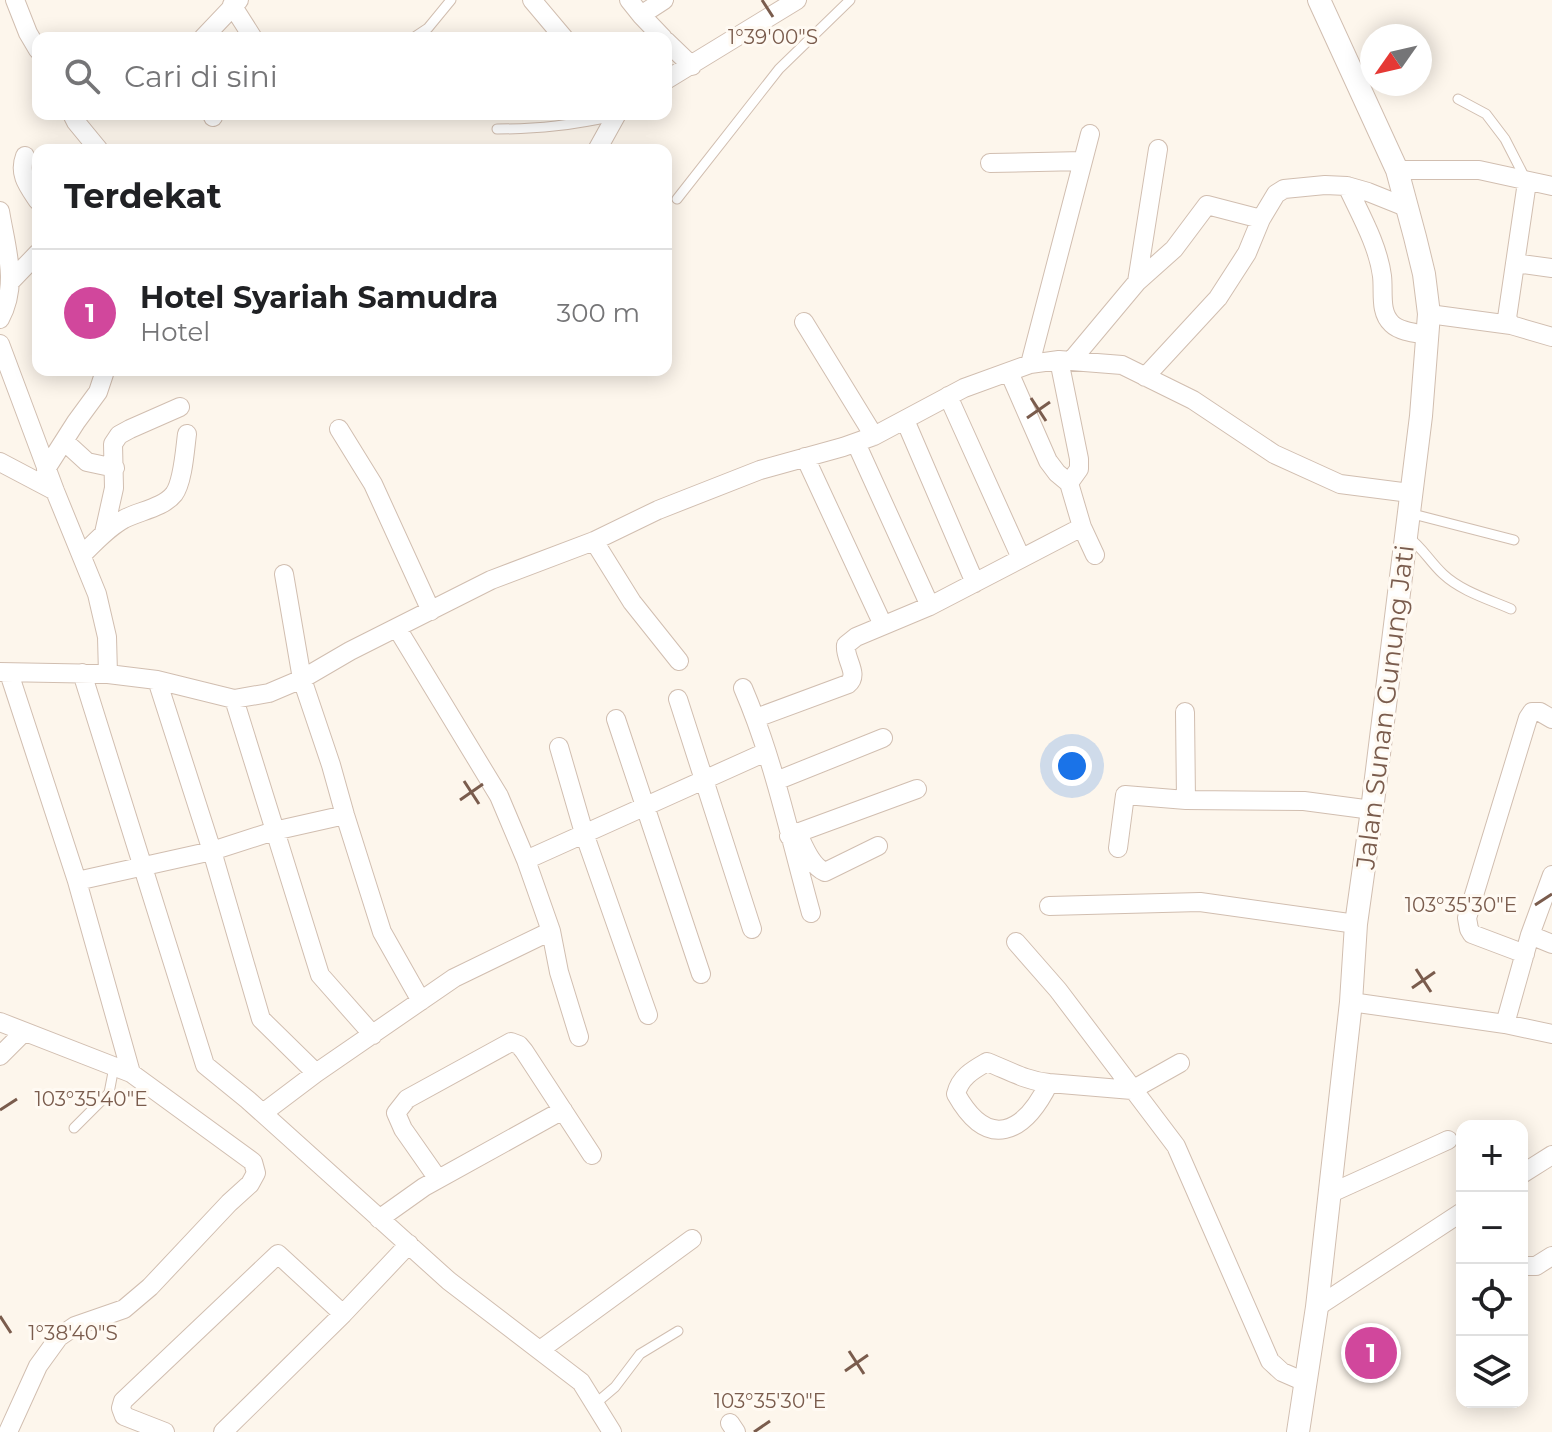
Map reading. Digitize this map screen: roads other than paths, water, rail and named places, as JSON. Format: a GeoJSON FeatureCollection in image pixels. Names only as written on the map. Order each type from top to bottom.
{"type":"FeatureCollection","features":[{"type":"Feature","properties":{"kind":"street"},"geometry":{"type":"LineString","coordinates":[[15,0],[32,40]]}},
{"type":"Feature","properties":{"kind":"street"},"geometry":{"type":"LineString","coordinates":[[532,0],[559,32]]}},
{"type":"Feature","properties":{"kind":"street"},"geometry":{"type":"LineString","coordinates":[[658,32],[635,8],[664,0]]}},
{"type":"Feature","properties":{"kind":"street"},"geometry":{"type":"LineString","coordinates":[[672,77],[797,0]]}},
{"type":"Feature","properties":{"kind":"street","name":"Jalan Sunan Gunung Jati"},"geometry":{"type":"LineString","coordinates":[[1298,1432],[1317,1307],[1351,1002],[1356,924],[1421,416],[1428,325],[1424,274],[1397,170],[1319,0]]}},
{"type":"Feature","properties":{"kind":"street"},"geometry":{"type":"LineString","coordinates":[[208,32],[235,3],[250,32]]}},
{"type":"Feature","properties":{"kind":"street"},"geometry":{"type":"LineString","coordinates":[[672,46],[692,66]]}},
{"type":"Feature","properties":{"kind":"street"},"geometry":{"type":"LineString","coordinates":[[76,120],[94,144]]}},
{"type":"Feature","properties":{"kind":"street"},"geometry":{"type":"LineString","coordinates":[[600,144],[612,120]]}},
{"type":"Feature","properties":{"kind":"street"},"geometry":{"type":"LineString","coordinates":[[1030,364],[1090,134]]}},
{"type":"Feature","properties":{"kind":"street"},"geometry":{"type":"LineString","coordinates":[[1137,282],[1158,149]]}},
{"type":"Feature","properties":{"kind":"street"},"geometry":{"type":"LineString","coordinates":[[25,156],[23,177],[32,191]]}},
{"type":"Feature","properties":{"kind":"street"},"geometry":{"type":"LineString","coordinates":[[990,163],[1083,161]]}},
{"type":"Feature","properties":{"kind":"street"},"geometry":{"type":"LineString","coordinates":[[1397,170],[1479,170],[1552,186]]}},
{"type":"Feature","properties":{"kind":"street"},"geometry":{"type":"LineString","coordinates":[[1511,325],[1507,318],[1527,182]]}},
{"type":"Feature","properties":{"kind":"street"},"geometry":{"type":"LineString","coordinates":[[1145,377],[1218,298],[1247,253],[1261,219],[1276,194],[1284,189],[1347,186],[1408,208]]}},
{"type":"Feature","properties":{"kind":"street"},"geometry":{"type":"LineString","coordinates":[[1347,186],[1382,272],[1383,312],[1396,328],[1511,325],[1552,337]]}},
{"type":"Feature","properties":{"kind":"street"},"geometry":{"type":"LineString","coordinates":[[1065,361],[1137,282],[1174,249],[1207,205],[1261,219]]}},
{"type":"Feature","properties":{"kind":"street"},"geometry":{"type":"LineString","coordinates":[[0,211],[11,281],[7,307],[0,319]]}},
{"type":"Feature","properties":{"kind":"street"},"geometry":{"type":"LineString","coordinates":[[11,281],[32,259]]}},
{"type":"Feature","properties":{"kind":"street"},"geometry":{"type":"LineString","coordinates":[[1515,263],[1552,268]]}},
{"type":"Feature","properties":{"kind":"street"},"geometry":{"type":"LineString","coordinates":[[804,322],[865,440],[930,606]]}},
{"type":"Feature","properties":{"kind":"street"},"geometry":{"type":"LineString","coordinates":[[0,344],[97,594],[107,637],[108,674]]}},
{"type":"Feature","properties":{"kind":"street"},"geometry":{"type":"LineString","coordinates":[[1065,361],[1079,459],[1079,469],[1069,483]]}},
{"type":"Feature","properties":{"kind":"street"},"geometry":{"type":"LineString","coordinates":[[123,1070],[77,881],[4,672],[108,674],[157,680],[234,699],[269,693],[302,679],[350,651],[491,580],[594,541],[658,510],[760,470],[865,440],[948,396],[1030,364],[1065,361],[1122,365],[1193,400],[1274,454],[1340,484],[1410,503]]}},
{"type":"Feature","properties":{"kind":"street"},"geometry":{"type":"LineString","coordinates":[[1009,372],[1048,461],[1069,483],[1082,527],[1095,555]]}},
{"type":"Feature","properties":{"kind":"street"},"geometry":{"type":"LineString","coordinates":[[46,469],[98,392],[103,376]]}},
{"type":"Feature","properties":{"kind":"street"},"geometry":{"type":"LineString","coordinates":[[948,396],[1021,558]]}},
{"type":"Feature","properties":{"kind":"street"},"geometry":{"type":"LineString","coordinates":[[104,533],[114,488],[113,444],[119,435],[180,407]]}},
{"type":"Feature","properties":{"kind":"street"},"geometry":{"type":"LineString","coordinates":[[905,420],[975,583]]}},
{"type":"Feature","properties":{"kind":"street"},"geometry":{"type":"LineString","coordinates":[[339,429],[373,484],[431,611]]}},
{"type":"Feature","properties":{"kind":"street"},"geometry":{"type":"LineString","coordinates":[[82,555],[122,520],[175,494],[187,434]]}},
{"type":"Feature","properties":{"kind":"street"},"geometry":{"type":"LineString","coordinates":[[64,441],[87,462],[115,468]]}},
{"type":"Feature","properties":{"kind":"street"},"geometry":{"type":"LineString","coordinates":[[805,457],[883,625]]}},
{"type":"Feature","properties":{"kind":"street"},"geometry":{"type":"LineString","coordinates":[[0,462],[55,491]]}},
{"type":"Feature","properties":{"kind":"street"},"geometry":{"type":"LineString","coordinates":[[756,718],[848,684],[854,675],[845,653],[846,645],[856,637],[930,606],[1082,527]]}},
{"type":"Feature","properties":{"kind":"street"},"geometry":{"type":"LineString","coordinates":[[594,541],[632,602],[679,661]]}},
{"type":"Feature","properties":{"kind":"street"},"geometry":{"type":"LineString","coordinates":[[284,574],[302,679],[382,932],[421,1001]]}},
{"type":"Feature","properties":{"kind":"street"},"geometry":{"type":"LineString","coordinates":[[397,628],[499,796],[551,931],[559,972],[579,1037]]}},
{"type":"Feature","properties":{"kind":"street"},"geometry":{"type":"LineString","coordinates":[[82,673],[205,1065],[263,1113],[449,1281],[581,1382],[612,1432]]}},
{"type":"Feature","properties":{"kind":"street"},"geometry":{"type":"LineString","coordinates":[[157,680],[212,851],[261,1019],[316,1073]]}},
{"type":"Feature","properties":{"kind":"street"},"geometry":{"type":"LineString","coordinates":[[743,688],[756,718],[793,834],[811,913]]}},
{"type":"Feature","properties":{"kind":"street"},"geometry":{"type":"LineString","coordinates":[[234,699],[320,975],[373,1035]]}},
{"type":"Feature","properties":{"kind":"street"},"geometry":{"type":"LineString","coordinates":[[678,699],[752,929]]}},
{"type":"Feature","properties":{"kind":"street"},"geometry":{"type":"LineString","coordinates":[[1185,712],[1186,800]]}},
{"type":"Feature","properties":{"kind":"street"},"geometry":{"type":"LineString","coordinates":[[1525,954],[1472,934],[1467,918],[1528,718],[1532,712],[1540,712],[1552,719]]}},
{"type":"Feature","properties":{"kind":"street"},"geometry":{"type":"LineString","coordinates":[[616,719],[701,974]]}},
{"type":"Feature","properties":{"kind":"street"},"geometry":{"type":"LineString","coordinates":[[776,781],[883,738]]}},
{"type":"Feature","properties":{"kind":"street"},"geometry":{"type":"LineString","coordinates":[[559,747],[584,833],[648,1015]]}},
{"type":"Feature","properties":{"kind":"street"},"geometry":{"type":"LineString","coordinates":[[526,860],[766,752]]}},
{"type":"Feature","properties":{"kind":"street"},"geometry":{"type":"LineString","coordinates":[[793,834],[917,789]]}},
{"type":"Feature","properties":{"kind":"street"},"geometry":{"type":"LineString","coordinates":[[1118,848],[1125,795],[1186,800],[1304,801],[1372,810]]}},
{"type":"Feature","properties":{"kind":"street"},"geometry":{"type":"LineString","coordinates":[[77,881],[212,851],[274,831],[345,815]]}},
{"type":"Feature","properties":{"kind":"street"},"geometry":{"type":"LineString","coordinates":[[793,834],[818,869],[825,872],[878,846]]}},
{"type":"Feature","properties":{"kind":"street"},"geometry":{"type":"LineString","coordinates":[[1505,1024],[1530,935],[1552,875]]}},
{"type":"Feature","properties":{"kind":"street"},"geometry":{"type":"LineString","coordinates":[[1049,906],[1200,902],[1356,924]]}},
{"type":"Feature","properties":{"kind":"street"},"geometry":{"type":"LineString","coordinates":[[263,1113],[454,978],[551,931]]}},
{"type":"Feature","properties":{"kind":"street"},"geometry":{"type":"LineString","coordinates":[[1530,935],[1552,944]]}},
{"type":"Feature","properties":{"kind":"street"},"geometry":{"type":"LineString","coordinates":[[1016,942],[1058,990],[1176,1146],[1270,1361],[1282,1372],[1305,1382]]}},
{"type":"Feature","properties":{"kind":"street"},"geometry":{"type":"LineString","coordinates":[[1351,1002],[1505,1024],[1552,1034]]}},
{"type":"Feature","properties":{"kind":"street"},"geometry":{"type":"LineString","coordinates":[[0,1022],[123,1070],[253,1162],[256,1173],[250,1184],[150,1287],[124,1309],[75,1326],[59,1337],[38,1366],[8,1432]]}},
{"type":"Feature","properties":{"kind":"street"},"geometry":{"type":"LineString","coordinates":[[0,1056],[24,1032]]}},
{"type":"Feature","properties":{"kind":"street"},"geometry":{"type":"LineString","coordinates":[[438,1179],[403,1129],[396,1113],[407,1099],[511,1042],[519,1045],[592,1155]]}},
{"type":"Feature","properties":{"kind":"street"},"geometry":{"type":"LineString","coordinates":[[1049,1083],[1038,1104],[1009,1129],[987,1129],[974,1120],[956,1094],[963,1078],[987,1062],[1037,1082],[1049,1083],[1132,1090],[1180,1063]]}},
{"type":"Feature","properties":{"kind":"street"},"geometry":{"type":"LineString","coordinates":[[379,1219],[438,1179],[563,1110]]}},
{"type":"Feature","properties":{"kind":"street"},"geometry":{"type":"LineString","coordinates":[[1329,1194],[1448,1140]]}},
{"type":"Feature","properties":{"kind":"street"},"geometry":{"type":"LineString","coordinates":[[1528,1170],[1552,1155]]}},
{"type":"Feature","properties":{"kind":"street"},"geometry":{"type":"LineString","coordinates":[[1317,1307],[1456,1216]]}},
{"type":"Feature","properties":{"kind":"street"},"geometry":{"type":"LineString","coordinates":[[540,1350],[692,1239]]}},
{"type":"Feature","properties":{"kind":"street"},"geometry":{"type":"LineString","coordinates":[[223,1432],[409,1244]]}},
{"type":"Feature","properties":{"kind":"street"},"geometry":{"type":"LineString","coordinates":[[165,1432],[124,1416],[121,1408],[123,1401],[278,1254],[343,1314]]}},
{"type":"Feature","properties":{"kind":"street"},"geometry":{"type":"LineString","coordinates":[[1528,1266],[1536,1266],[1552,1256]]}},
{"type":"Feature","properties":{"kind":"lane"},"geometry":{"type":"LineString","coordinates":[[422,32],[451,0]]}},
{"type":"Feature","properties":{"kind":"lane"},"geometry":{"type":"LineString","coordinates":[[677,199],[779,69],[850,0]]}},
{"type":"Feature","properties":{"kind":"lane"},"geometry":{"type":"LineString","coordinates":[[1458,99],[1486,114],[1505,139],[1527,182]]}},
{"type":"Feature","properties":{"kind":"lane"},"geometry":{"type":"LineString","coordinates":[[497,129],[539,129],[593,120]]}},
{"type":"Feature","properties":{"kind":"lane"},"geometry":{"type":"LineString","coordinates":[[1410,503],[1514,540]]}},
{"type":"Feature","properties":{"kind":"lane"},"geometry":{"type":"LineString","coordinates":[[1406,536],[1458,586],[1511,609]]}},
{"type":"Feature","properties":{"kind":"lane"},"geometry":{"type":"LineString","coordinates":[[74,1128],[109,1093],[123,1070]]}},
{"type":"Feature","properties":{"kind":"lane"},"geometry":{"type":"LineString","coordinates":[[595,1404],[615,1387],[640,1354],[678,1331]]}},
{"type":"Feature","properties":{"kind":"place","name":"Hotel Syariah Samudra"},"geometry":{"type":"Point","coordinates":[1371,1353]}}]}
